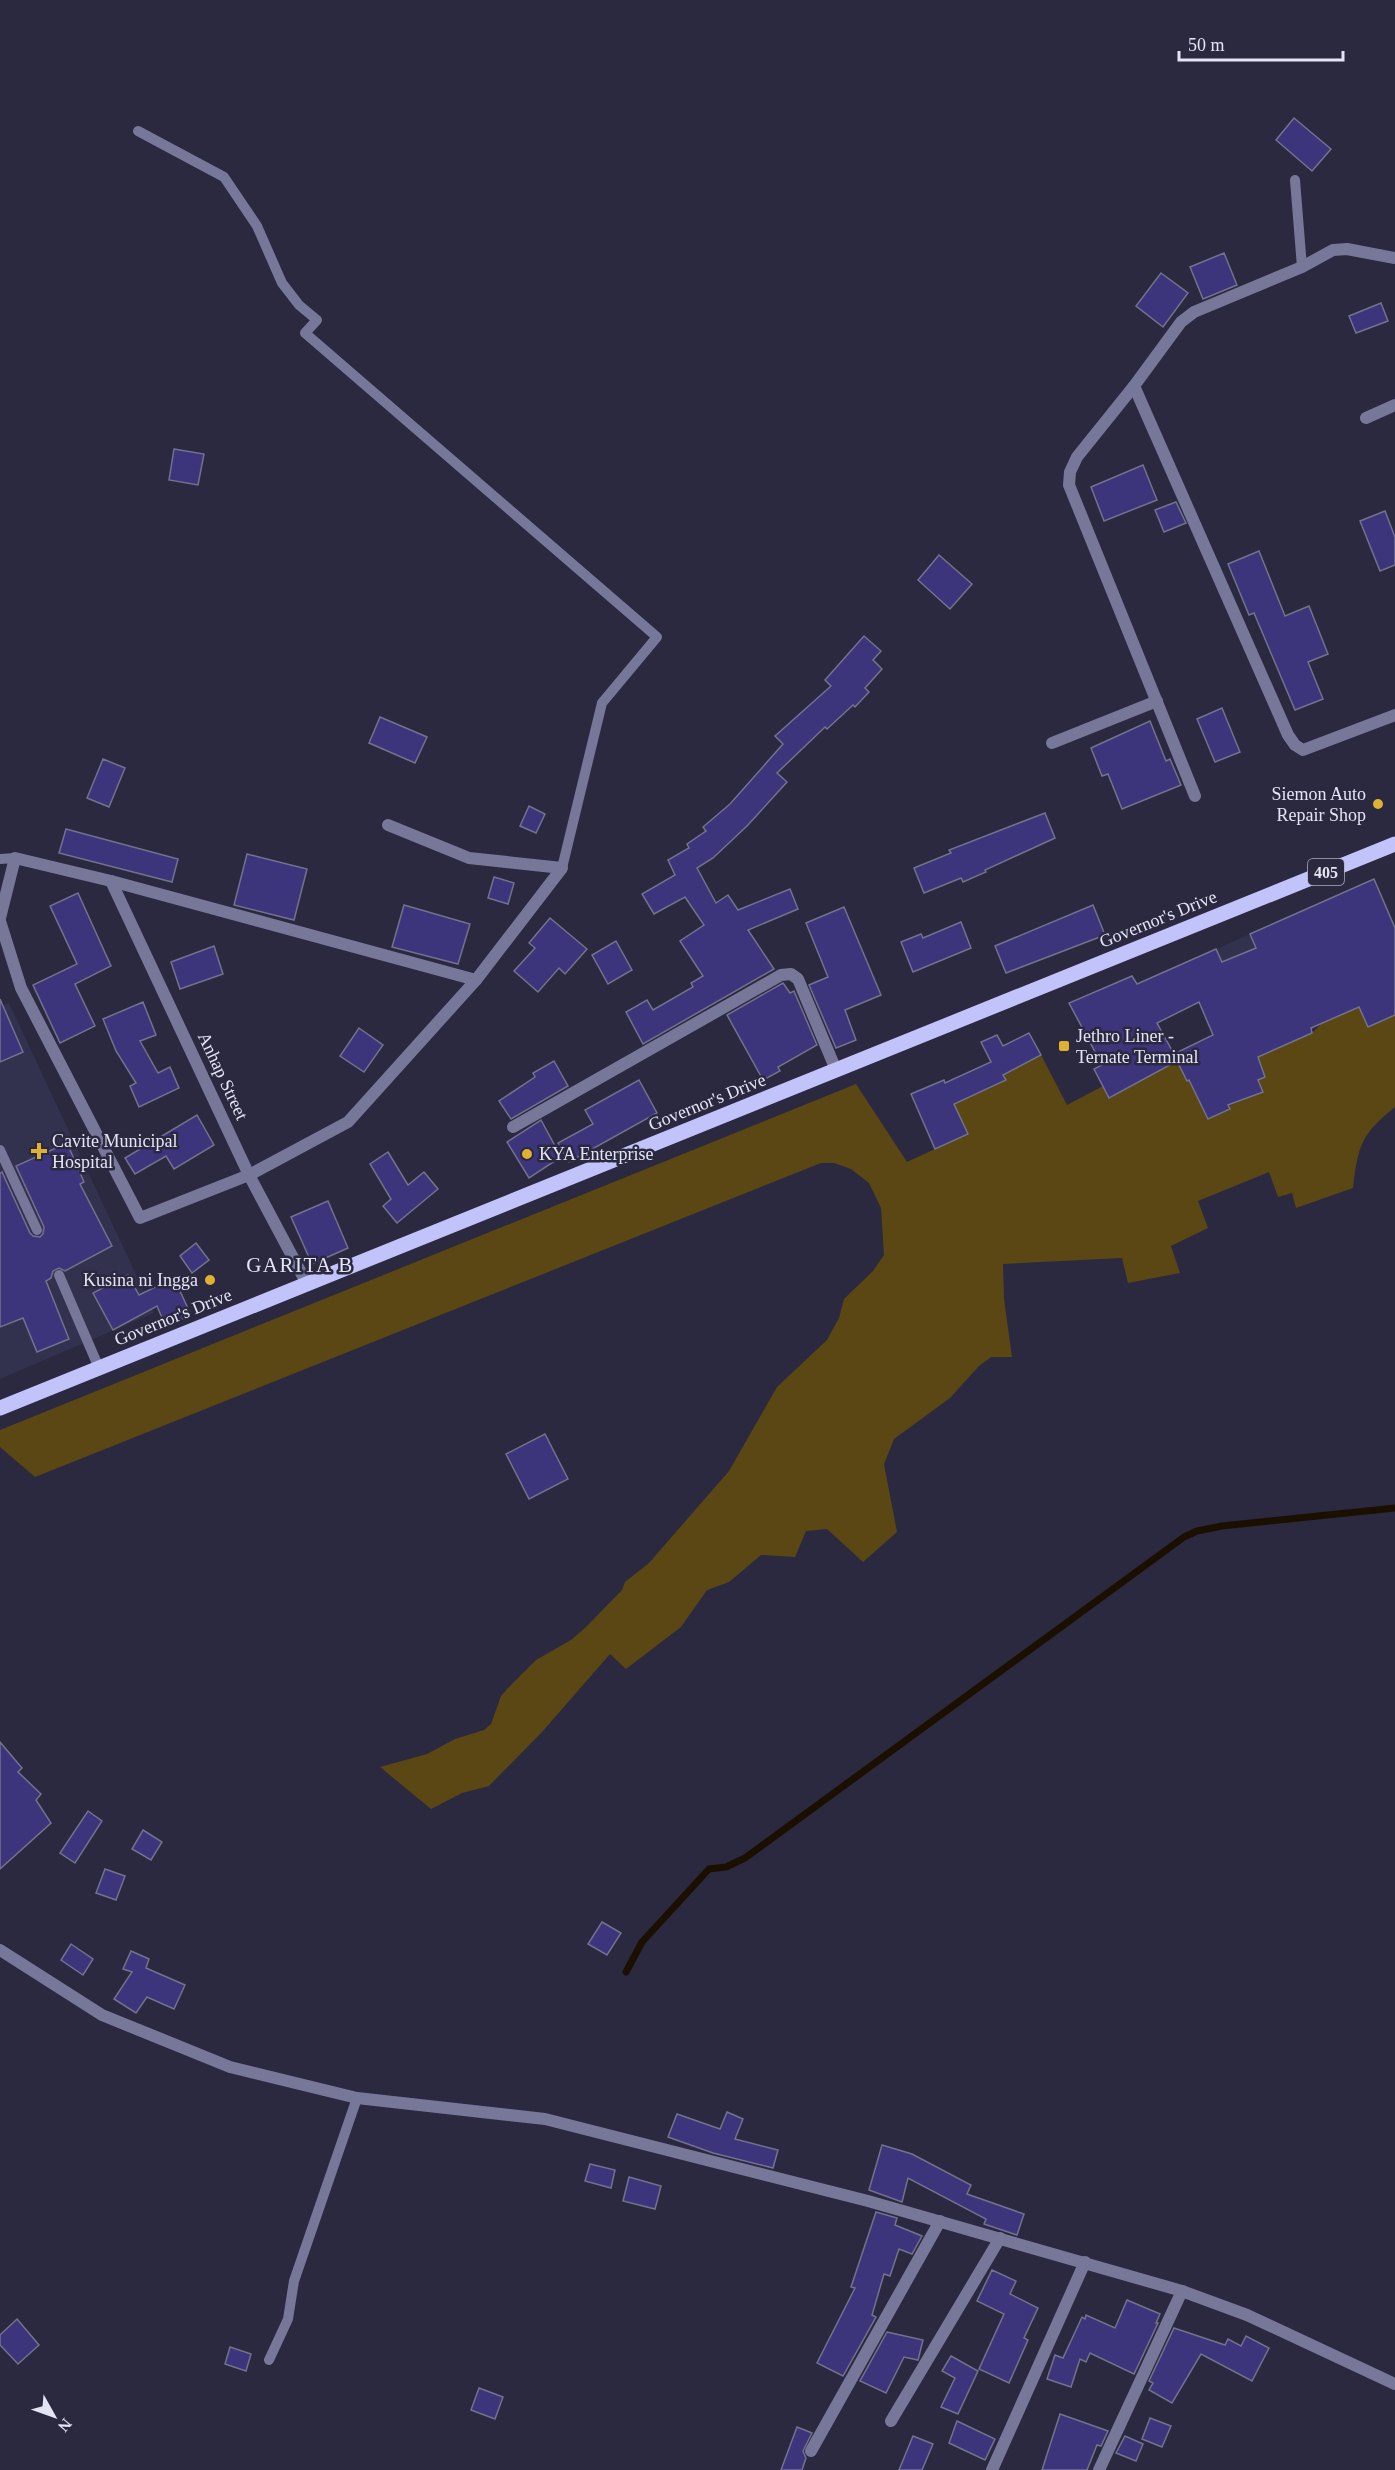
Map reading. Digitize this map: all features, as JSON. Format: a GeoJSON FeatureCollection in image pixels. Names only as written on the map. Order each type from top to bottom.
{"type":"FeatureCollection","features":[{"type":"Feature","properties":{"kind":"main road","name":"Governor's Drive"},"geometry":{"type":"LineString","coordinates":[[0,1408],[1395,844]]}},
{"type":"Feature","properties":{"kind":"street"},"geometry":{"type":"LineString","coordinates":[[1196,796],[1069,485],[1070,472],[1077,457],[1134,386],[1181,322],[1194,312],[1302,267],[1333,250],[1347,249],[1395,258]]}},
{"type":"Feature","properties":{"kind":"street"},"geometry":{"type":"LineString","coordinates":[[1134,386],[1283,724],[1295,745],[1303,750],[1395,716]]}},
{"type":"Feature","properties":{"kind":"street"},"geometry":{"type":"LineString","coordinates":[[1366,418],[1395,405]]}},
{"type":"Feature","properties":{"kind":"street"},"geometry":{"type":"LineString","coordinates":[[1052,743],[1157,701]]}},
{"type":"Feature","properties":{"kind":"street"},"geometry":{"type":"LineString","coordinates":[[388,825],[469,858],[562,868]]}},
{"type":"Feature","properties":{"kind":"street"},"geometry":{"type":"LineString","coordinates":[[476,980],[111,881],[15,858],[0,920],[21,988],[140,1218],[249,1175],[348,1122],[476,980],[562,868]]}},
{"type":"Feature","properties":{"kind":"street","name":"Anhap Street"},"geometry":{"type":"LineString","coordinates":[[111,881],[249,1175],[308,1284]]}},
{"type":"Feature","properties":{"kind":"street"},"geometry":{"type":"LineString","coordinates":[[513,1127],[782,975],[790,974],[798,979],[836,1071]]}},
{"type":"Feature","properties":{"kind":"street"},"geometry":{"type":"LineString","coordinates":[[0,1950],[102,2015],[230,2067],[357,2098],[545,2119],[940,2221],[1182,2291],[1247,2315],[1395,2384]]}},
{"type":"Feature","properties":{"kind":"street"},"geometry":{"type":"LineString","coordinates":[[810,2451],[940,2221]]}},
{"type":"Feature","properties":{"kind":"street"},"geometry":{"type":"LineString","coordinates":[[891,2421],[1000,2238]]}},
{"type":"Feature","properties":{"kind":"street"},"geometry":{"type":"LineString","coordinates":[[992,2470],[1085,2262]]}},
{"type":"Feature","properties":{"kind":"street"},"geometry":{"type":"LineString","coordinates":[[1099,2470],[1182,2291]]}},
{"type":"Feature","properties":{"kind":"lane"},"geometry":{"type":"LineString","coordinates":[[138,131],[224,177],[257,226],[282,284],[299,305],[317,320],[305,333],[657,636],[602,703],[562,868]]}},
{"type":"Feature","properties":{"kind":"lane"},"geometry":{"type":"LineString","coordinates":[[1295,180],[1302,267]]}},
{"type":"Feature","properties":{"kind":"lane"},"geometry":{"type":"LineString","coordinates":[[0,859],[15,858]]}},
{"type":"Feature","properties":{"kind":"lane"},"geometry":{"type":"LineString","coordinates":[[0,1150],[37,1230]]}},
{"type":"Feature","properties":{"kind":"lane"},"geometry":{"type":"LineString","coordinates":[[59,1275],[99,1368]]}},
{"type":"Feature","properties":{"kind":"lane"},"geometry":{"type":"LineString","coordinates":[[269,2360],[288,2319],[294,2281],[357,2098]]}},
{"type":"Feature","properties":{"kind":"shaded area"},"geometry":{"type":"Polygon","coordinates":[[[1261,929],[1283,979],[1238,999],[1216,949],[1261,929]]]}},
{"type":"Feature","properties":{"kind":"shaded area","name":"Cavite Municipal Hospital"},"geometry":{"type":"Polygon","coordinates":[[[9,1003],[154,1313],[0,1379],[0,1006],[9,1003]]]}},
{"type":"Feature","properties":{"kind":"shaded area"},"geometry":{"type":"Polygon","coordinates":[[[1359,1007],[1395,1015],[1395,1107],[1375,1125],[1363,1142],[1357,1161],[1353,1188],[1296,1208],[1292,1193],[1278,1197],[1269,1172],[1198,1201],[1208,1228],[1171,1246],[1180,1273],[1128,1283],[1122,1258],[1003,1264],[1004,1299],[1012,1357],[991,1357],[979,1366],[950,1398],[894,1439],[884,1464],[897,1532],[863,1562],[827,1529],[806,1531],[795,1557],[761,1555],[729,1582],[707,1590],[681,1627],[626,1669],[610,1654],[542,1732],[489,1786],[462,1793],[431,1809],[380,1767],[427,1754],[455,1739],[484,1730],[491,1724],[501,1696],[507,1689],[536,1660],[571,1640],[586,1627],[622,1590],[625,1582],[649,1563],[729,1471],[777,1387],[827,1340],[839,1318],[844,1299],[873,1271],[884,1255],[881,1208],[869,1183],[851,1169],[834,1163],[821,1163],[35,1477],[0,1447],[0,1430],[856,1084],[907,1162],[967,1134],[954,1104],[1006,1080],[1004,1075],[1041,1055],[1067,1105],[1103,1086],[1110,1098],[1177,1061],[1208,1119],[1230,1109],[1229,1106],[1263,1092],[1258,1080],[1265,1076],[1258,1057],[1312,1033],[1322,1023],[1359,1007]]]}},
{"type":"Feature","properties":{"kind":"building"},"geometry":{"type":"Polygon","coordinates":[[[1294,118],[1331,149],[1312,171],[1276,140],[1294,118]]]}},
{"type":"Feature","properties":{"kind":"building"},"geometry":{"type":"Polygon","coordinates":[[[1224,253],[1237,285],[1203,299],[1190,267],[1224,253]]]}},
{"type":"Feature","properties":{"kind":"building"},"geometry":{"type":"Polygon","coordinates":[[[1161,273],[1188,293],[1163,327],[1136,306],[1161,273]]]}},
{"type":"Feature","properties":{"kind":"building"},"geometry":{"type":"Polygon","coordinates":[[[1381,303],[1388,321],[1356,333],[1349,316],[1381,303]]]}},
{"type":"Feature","properties":{"kind":"building"},"geometry":{"type":"Polygon","coordinates":[[[174,449],[204,454],[198,485],[169,480],[174,449]]]}},
{"type":"Feature","properties":{"kind":"building"},"geometry":{"type":"Polygon","coordinates":[[[1143,465],[1157,500],[1104,521],[1091,487],[1143,465]]]}},
{"type":"Feature","properties":{"kind":"building"},"geometry":{"type":"Polygon","coordinates":[[[1176,502],[1186,523],[1164,532],[1155,510],[1176,502]]]}},
{"type":"Feature","properties":{"kind":"building"},"geometry":{"type":"Polygon","coordinates":[[[1385,511],[1395,537],[1395,565],[1380,571],[1360,521],[1385,511]]]}},
{"type":"Feature","properties":{"kind":"building"},"geometry":{"type":"Polygon","coordinates":[[[1259,551],[1285,616],[1309,606],[1328,654],[1308,662],[1323,699],[1295,710],[1254,613],[1249,615],[1228,564],[1259,551]]]}},
{"type":"Feature","properties":{"kind":"building"},"geometry":{"type":"Polygon","coordinates":[[[939,555],[972,584],[950,609],[918,580],[939,555]]]}},
{"type":"Feature","properties":{"kind":"building"},"geometry":{"type":"Polygon","coordinates":[[[864,636],[881,651],[873,660],[882,669],[865,688],[869,692],[855,707],[853,705],[827,729],[825,727],[777,773],[787,782],[747,826],[713,858],[697,868],[716,903],[728,895],[738,910],[790,889],[798,909],[748,930],[774,969],[643,1044],[626,1012],[647,1000],[653,1010],[693,987],[691,983],[703,976],[680,941],[704,925],[685,897],[654,914],[642,894],[675,875],[668,860],[689,848],[687,844],[706,831],[703,827],[730,804],[783,744],[775,736],[831,686],[825,680],[864,636]]]}},
{"type":"Feature","properties":{"kind":"building"},"geometry":{"type":"Polygon","coordinates":[[[1222,708],[1240,752],[1215,762],[1197,719],[1222,708]]]}},
{"type":"Feature","properties":{"kind":"building"},"geometry":{"type":"Polygon","coordinates":[[[380,717],[427,737],[415,763],[369,743],[380,717]]]}},
{"type":"Feature","properties":{"kind":"building"},"geometry":{"type":"Polygon","coordinates":[[[1150,721],[1166,761],[1170,759],[1181,785],[1122,809],[1108,774],[1102,776],[1091,748],[1150,721]]]}},
{"type":"Feature","properties":{"kind":"building"},"geometry":{"type":"Polygon","coordinates":[[[103,759],[125,768],[109,807],[87,798],[103,759]]]}},
{"type":"Feature","properties":{"kind":"building"},"geometry":{"type":"Polygon","coordinates":[[[529,806],[545,814],[536,833],[520,826],[529,806]]]}},
{"type":"Feature","properties":{"kind":"building"},"geometry":{"type":"Polygon","coordinates":[[[1045,813],[1055,838],[963,882],[961,878],[924,893],[914,868],[951,853],[949,850],[1045,813]]]}},
{"type":"Feature","properties":{"kind":"building"},"geometry":{"type":"Polygon","coordinates":[[[66,829],[178,859],[172,882],[59,853],[66,829]]]}},
{"type":"Feature","properties":{"kind":"building"},"geometry":{"type":"Polygon","coordinates":[[[247,854],[307,869],[294,920],[234,905],[247,854]]]}},
{"type":"Feature","properties":{"kind":"building"},"geometry":{"type":"Polygon","coordinates":[[[494,877],[514,883],[508,904],[488,898],[494,877]]]}},
{"type":"Feature","properties":{"kind":"building"},"geometry":{"type":"Polygon","coordinates":[[[1374,879],[1395,928],[1395,1015],[1368,1027],[1359,1007],[1311,1028],[1312,1033],[1258,1057],[1265,1077],[1258,1080],[1263,1092],[1228,1105],[1230,1109],[1208,1119],[1177,1061],[1109,1098],[1094,1069],[1102,1065],[1069,1003],[1132,976],[1137,984],[1216,949],[1222,962],[1256,948],[1250,934],[1374,879]],[[1199,1002],[1157,1023],[1174,1054],[1213,1035],[1199,1002]]]}},
{"type":"Feature","properties":{"kind":"building"},"geometry":{"type":"Polygon","coordinates":[[[78,893],[111,966],[75,984],[95,1026],[60,1043],[33,985],[77,964],[50,906],[78,893]]]}},
{"type":"Feature","properties":{"kind":"building"},"geometry":{"type":"Polygon","coordinates":[[[404,905],[470,924],[458,964],[392,947],[404,905]]]}},
{"type":"Feature","properties":{"kind":"building"},"geometry":{"type":"Polygon","coordinates":[[[1093,905],[1105,935],[1006,973],[995,946],[1093,905]]]}},
{"type":"Feature","properties":{"kind":"building"},"geometry":{"type":"Polygon","coordinates":[[[844,907],[881,995],[845,1010],[856,1040],[836,1048],[809,985],[828,977],[806,923],[844,907]]]}},
{"type":"Feature","properties":{"kind":"building"},"geometry":{"type":"Polygon","coordinates":[[[550,918],[587,949],[565,974],[559,968],[538,992],[514,971],[535,948],[529,943],[550,918]]]}},
{"type":"Feature","properties":{"kind":"building"},"geometry":{"type":"Polygon","coordinates":[[[961,922],[971,948],[913,972],[901,942],[921,934],[923,938],[961,922]]]}},
{"type":"Feature","properties":{"kind":"building"},"geometry":{"type":"Polygon","coordinates":[[[616,941],[632,970],[608,984],[592,955],[616,941]]]}},
{"type":"Feature","properties":{"kind":"building"},"geometry":{"type":"Polygon","coordinates":[[[214,946],[223,974],[180,989],[171,962],[214,946]]]}},
{"type":"Feature","properties":{"kind":"building"},"geometry":{"type":"Polygon","coordinates":[[[783,983],[790,993],[794,991],[817,1045],[778,1067],[780,1071],[763,1080],[727,1015],[783,983]]]}},
{"type":"Feature","properties":{"kind":"building"},"geometry":{"type":"Polygon","coordinates":[[[0,999],[23,1052],[0,1062],[0,999]]]}},
{"type":"Feature","properties":{"kind":"building"},"geometry":{"type":"Polygon","coordinates":[[[143,1002],[156,1035],[140,1041],[158,1073],[170,1067],[179,1088],[139,1107],[130,1086],[136,1083],[116,1051],[103,1019],[143,1002]]]}},
{"type":"Feature","properties":{"kind":"building"},"geometry":{"type":"Polygon","coordinates":[[[359,1028],[383,1045],[364,1072],[340,1056],[359,1028]]]}},
{"type":"Feature","properties":{"kind":"building"},"geometry":{"type":"Polygon","coordinates":[[[1029,1033],[1041,1055],[1003,1075],[1006,1080],[954,1104],[968,1134],[935,1149],[911,1094],[944,1080],[945,1083],[991,1062],[981,1042],[997,1035],[1003,1046],[1029,1033]]]}},
{"type":"Feature","properties":{"kind":"building"},"geometry":{"type":"Polygon","coordinates":[[[554,1061],[568,1086],[511,1119],[499,1101],[535,1077],[533,1073],[554,1061]]]}},
{"type":"Feature","properties":{"kind":"building"},"geometry":{"type":"Polygon","coordinates":[[[639,1080],[657,1113],[569,1162],[558,1143],[593,1124],[585,1110],[639,1080]]]}},
{"type":"Feature","properties":{"kind":"building"},"geometry":{"type":"Polygon","coordinates":[[[197,1115],[214,1145],[174,1169],[166,1156],[135,1174],[125,1158],[197,1115]]]}},
{"type":"Feature","properties":{"kind":"building"},"geometry":{"type":"Polygon","coordinates":[[[541,1120],[561,1157],[529,1178],[507,1142],[541,1120]]]}},
{"type":"Feature","properties":{"kind":"building"},"geometry":{"type":"Polygon","coordinates":[[[67,1143],[84,1182],[80,1184],[112,1246],[65,1271],[59,1268],[53,1271],[51,1278],[46,1281],[69,1339],[37,1352],[23,1318],[0,1327],[0,1173],[2,1172],[30,1233],[40,1237],[44,1227],[16,1166],[67,1143]]]}},
{"type":"Feature","properties":{"kind":"building"},"geometry":{"type":"Polygon","coordinates":[[[388,1152],[408,1185],[424,1172],[438,1189],[397,1223],[383,1206],[391,1199],[370,1164],[388,1152]]]}},
{"type":"Feature","properties":{"kind":"building"},"geometry":{"type":"Polygon","coordinates":[[[328,1201],[348,1248],[312,1264],[291,1217],[328,1201]]]}},
{"type":"Feature","properties":{"kind":"building"},"geometry":{"type":"Polygon","coordinates":[[[196,1243],[209,1260],[192,1273],[180,1256],[196,1243]]]}},
{"type":"Feature","properties":{"kind":"building"},"geometry":{"type":"Polygon","coordinates":[[[128,1275],[139,1295],[174,1278],[191,1315],[166,1327],[157,1306],[113,1330],[93,1293],[128,1275]]]}},
{"type":"Feature","properties":{"kind":"building"},"geometry":{"type":"Polygon","coordinates":[[[545,1434],[568,1479],[529,1499],[506,1454],[545,1434]]]}},
{"type":"Feature","properties":{"kind":"building"},"geometry":{"type":"Polygon","coordinates":[[[0,1742],[22,1768],[18,1772],[41,1794],[36,1800],[51,1823],[0,1869],[0,1742]]]}},
{"type":"Feature","properties":{"kind":"building"},"geometry":{"type":"Polygon","coordinates":[[[88,1811],[102,1821],[75,1863],[60,1853],[88,1811]]]}},
{"type":"Feature","properties":{"kind":"building"},"geometry":{"type":"Polygon","coordinates":[[[143,1830],[162,1842],[151,1860],[132,1849],[143,1830]]]}},
{"type":"Feature","properties":{"kind":"building"},"geometry":{"type":"Polygon","coordinates":[[[105,1869],[125,1876],[116,1900],[96,1893],[105,1869]]]}},
{"type":"Feature","properties":{"kind":"building"},"geometry":{"type":"Polygon","coordinates":[[[602,1922],[621,1933],[607,1955],[588,1944],[602,1922]]]}},
{"type":"Feature","properties":{"kind":"building"},"geometry":{"type":"Polygon","coordinates":[[[71,1944],[93,1959],[83,1975],[61,1960],[71,1944]]]}},
{"type":"Feature","properties":{"kind":"building"},"geometry":{"type":"Polygon","coordinates":[[[131,1951],[149,1959],[146,1968],[185,1985],[174,2009],[147,1997],[136,2013],[114,1999],[132,1972],[123,1969],[131,1951]]]}},
{"type":"Feature","properties":{"kind":"building"},"geometry":{"type":"Polygon","coordinates":[[[727,2112],[743,2119],[735,2139],[778,2150],[773,2168],[713,2153],[668,2137],[677,2114],[720,2129],[727,2112]]]}},
{"type":"Feature","properties":{"kind":"building"},"geometry":{"type":"Polygon","coordinates":[[[882,2145],[912,2154],[971,2185],[967,2194],[1024,2214],[1017,2235],[984,2224],[986,2219],[908,2178],[902,2202],[869,2190],[882,2145]]]}},
{"type":"Feature","properties":{"kind":"building"},"geometry":{"type":"Polygon","coordinates":[[[590,2164],[615,2170],[611,2188],[585,2181],[590,2164]]]}},
{"type":"Feature","properties":{"kind":"building"},"geometry":{"type":"Polygon","coordinates":[[[629,2177],[661,2186],[655,2209],[623,2201],[629,2177]]]}},
{"type":"Feature","properties":{"kind":"building"},"geometry":{"type":"Polygon","coordinates":[[[876,2212],[897,2218],[895,2225],[922,2236],[912,2254],[899,2249],[890,2276],[884,2274],[872,2315],[876,2317],[843,2376],[817,2363],[855,2288],[851,2287],[876,2212]]]}},
{"type":"Feature","properties":{"kind":"building"},"geometry":{"type":"Polygon","coordinates":[[[992,2270],[1016,2281],[1010,2294],[1038,2308],[1024,2338],[1028,2340],[1009,2383],[979,2369],[1004,2314],[977,2301],[992,2270]]]}},
{"type":"Feature","properties":{"kind":"building"},"geometry":{"type":"Polygon","coordinates":[[[1127,2300],[1160,2314],[1134,2374],[1090,2353],[1086,2362],[1080,2359],[1071,2387],[1047,2379],[1055,2355],[1063,2358],[1082,2317],[1085,2319],[1086,2315],[1115,2328],[1127,2300]]]}},
{"type":"Feature","properties":{"kind":"building"},"geometry":{"type":"Polygon","coordinates":[[[17,2319],[39,2345],[18,2364],[0,2345],[0,2335],[17,2319]]]}},
{"type":"Feature","properties":{"kind":"building"},"geometry":{"type":"Polygon","coordinates":[[[1174,2328],[1225,2345],[1228,2339],[1241,2346],[1246,2336],[1269,2348],[1252,2381],[1201,2354],[1172,2403],[1149,2390],[1153,2383],[1149,2381],[1174,2328]]]}},
{"type":"Feature","properties":{"kind":"building"},"geometry":{"type":"Polygon","coordinates":[[[887,2332],[923,2340],[918,2360],[904,2357],[886,2393],[860,2381],[887,2332]]]}},
{"type":"Feature","properties":{"kind":"building"},"geometry":{"type":"Polygon","coordinates":[[[230,2347],[251,2354],[246,2371],[225,2364],[230,2347]]]}},
{"type":"Feature","properties":{"kind":"building"},"geometry":{"type":"Polygon","coordinates":[[[951,2356],[978,2371],[958,2414],[941,2407],[955,2378],[942,2371],[951,2356]]]}},
{"type":"Feature","properties":{"kind":"building"},"geometry":{"type":"Polygon","coordinates":[[[479,2388],[503,2397],[495,2419],[471,2410],[479,2388]]]}},
{"type":"Feature","properties":{"kind":"building"},"geometry":{"type":"Polygon","coordinates":[[[1060,2414],[1108,2431],[1101,2446],[1097,2445],[1087,2470],[1042,2470],[1060,2414]]]}},
{"type":"Feature","properties":{"kind":"building"},"geometry":{"type":"Polygon","coordinates":[[[1150,2418],[1171,2426],[1162,2447],[1142,2439],[1150,2418]]]}},
{"type":"Feature","properties":{"kind":"building"},"geometry":{"type":"Polygon","coordinates":[[[957,2421],[995,2439],[985,2460],[949,2443],[957,2421]]]}},
{"type":"Feature","properties":{"kind":"building"},"geometry":{"type":"Polygon","coordinates":[[[797,2427],[812,2433],[803,2451],[806,2458],[802,2470],[781,2470],[797,2427]]]}},
{"type":"Feature","properties":{"kind":"building"},"geometry":{"type":"Polygon","coordinates":[[[913,2436],[933,2444],[922,2470],[899,2470],[913,2436]]]}},
{"type":"Feature","properties":{"kind":"building"},"geometry":{"type":"Polygon","coordinates":[[[1125,2436],[1143,2444],[1136,2461],[1116,2453],[1125,2436]]]}},
{"type":"Feature","properties":{"kind":"waterway"},"geometry":{"type":"LineString","coordinates":[[626,1972],[642,1942],[709,1869],[726,1867],[745,1858],[1184,1537],[1197,1531],[1222,1526],[1395,1508]]}},
{"type":"Feature","properties":{"kind":"place","name":"Siemon Auto Repair Shop"},"geometry":{"type":"Point","coordinates":[1378,804]}},
{"type":"Feature","properties":{"kind":"place","name":"Jethro Liner - Ternate Terminal"},"geometry":{"type":"Point","coordinates":[1064,1046]}},
{"type":"Feature","properties":{"kind":"place","name":"Cavite Municipal Hospital"},"geometry":{"type":"Point","coordinates":[39,1151]}},
{"type":"Feature","properties":{"kind":"place","name":"KYA Enterprise"},"geometry":{"type":"Point","coordinates":[527,1154]}},
{"type":"Feature","properties":{"kind":"place","name":"Kusina ni Ingga"},"geometry":{"type":"Point","coordinates":[210,1280]}},
{"type":"Feature","properties":{"kind":"district","name":"GARITA B"},"geometry":{"type":"Point","coordinates":[300,1265]}}]}
